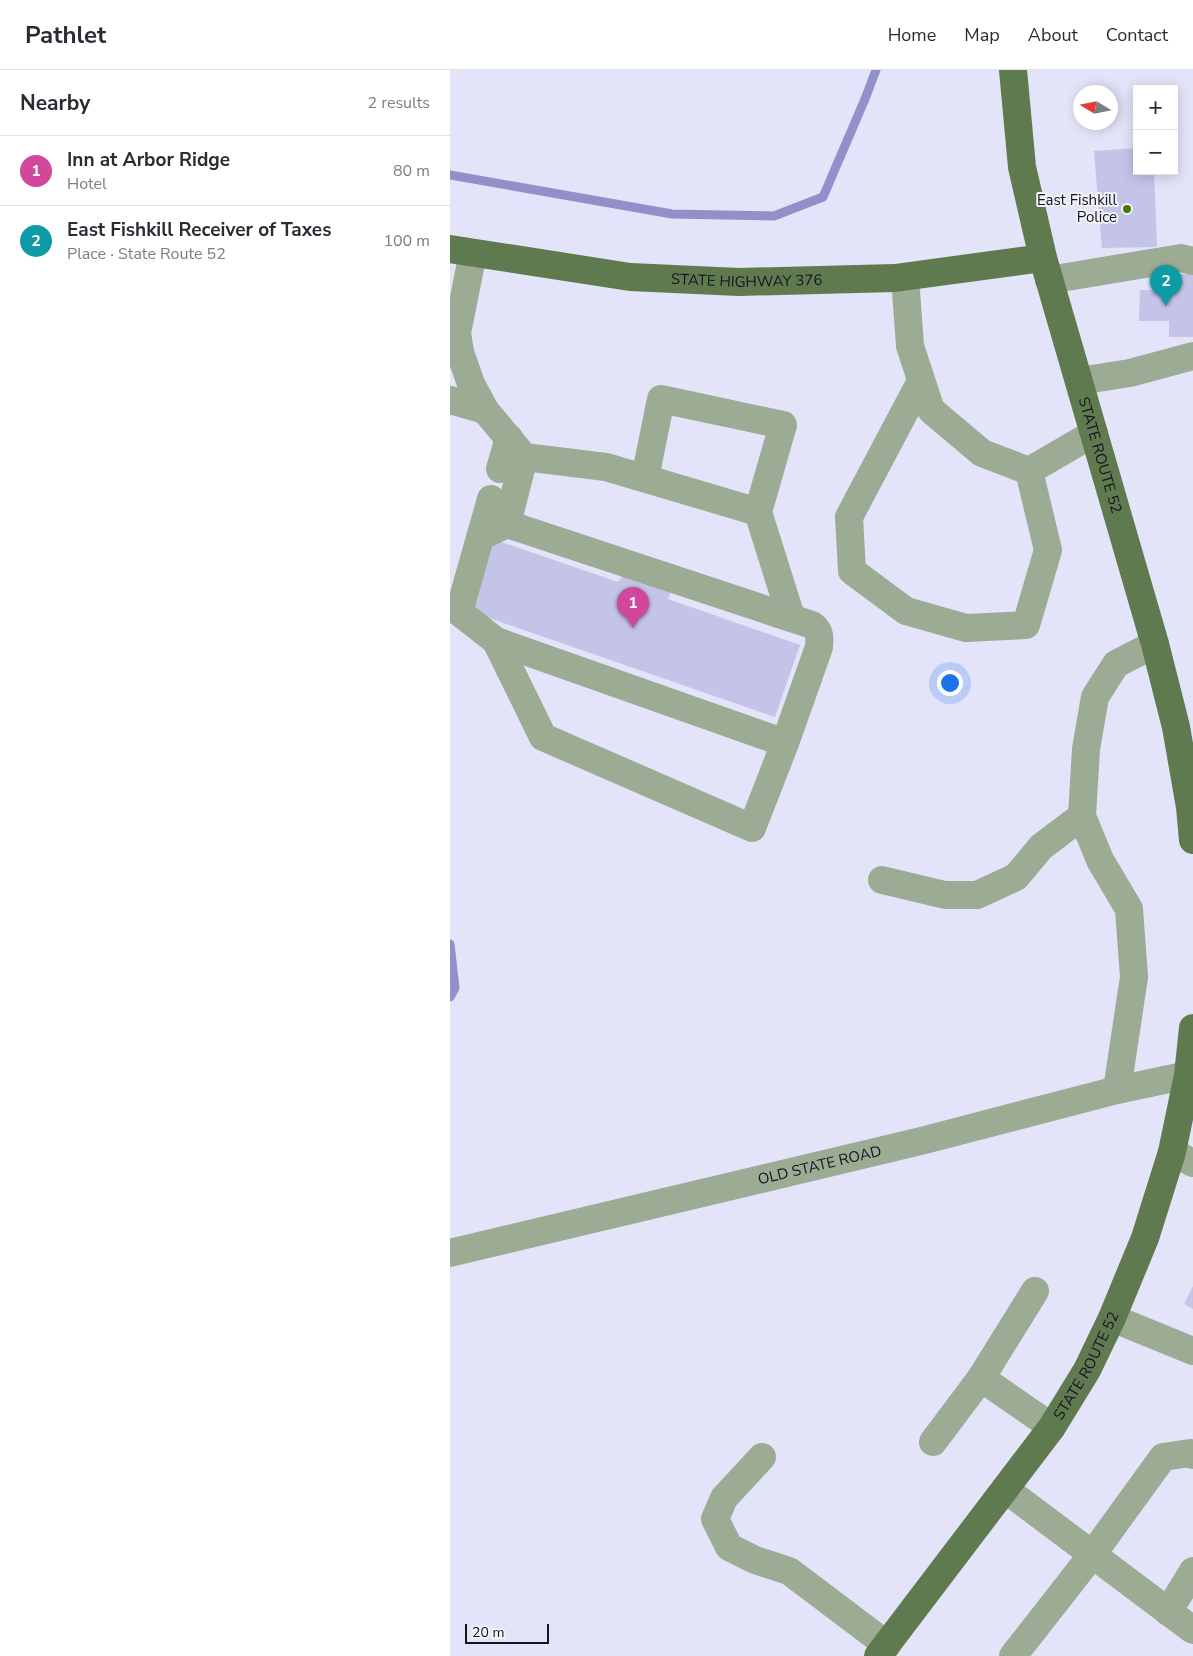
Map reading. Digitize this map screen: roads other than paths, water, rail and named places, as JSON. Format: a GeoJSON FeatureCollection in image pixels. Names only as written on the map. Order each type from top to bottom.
{"type":"FeatureCollection","features":[{"type":"Feature","properties":{"kind":"main road","name":"STATE ROUTE 52"},"geometry":{"type":"LineString","coordinates":[[1013,70],[1022,167],[1046,269],[1155,644],[1176,726],[1190,807],[1193,840]]}},
{"type":"Feature","properties":{"kind":"main road","name":"STATE HIGHWAY 376"},"geometry":{"type":"LineString","coordinates":[[462,251],[630,277],[739,282],[905,277],[1046,269]]}},
{"type":"Feature","properties":{"kind":"main road","name":"STATE ROUTE 52"},"geometry":{"type":"LineString","coordinates":[[882,1651],[1052,1427],[1087,1370],[1112,1318],[1145,1238],[1183,1158],[1193,1028]]}},
{"type":"Feature","properties":{"kind":"street"},"geometry":{"type":"LineString","coordinates":[[462,251],[453,332],[472,384],[485,410],[516,447],[606,467],[758,512]]}},
{"type":"Feature","properties":{"kind":"street"},"geometry":{"type":"LineString","coordinates":[[1046,269],[1181,258],[1193,261]]}},
{"type":"Feature","properties":{"kind":"street"},"geometry":{"type":"LineString","coordinates":[[905,277],[910,346],[931,410],[982,453],[1029,471]]}},
{"type":"Feature","properties":{"kind":"street"},"geometry":{"type":"LineString","coordinates":[[1079,381],[1130,373],[1193,356]]}},
{"type":"Feature","properties":{"kind":"street"},"geometry":{"type":"LineString","coordinates":[[921,381],[849,517],[852,571],[906,611],[966,628],[1026,625],[1048,550],[1029,471]]}},
{"type":"Feature","properties":{"kind":"street"},"geometry":{"type":"LineString","coordinates":[[450,400],[485,410]]}},
{"type":"Feature","properties":{"kind":"street"},"geometry":{"type":"LineString","coordinates":[[645,478],[661,400],[783,425],[758,512],[791,617]]}},
{"type":"Feature","properties":{"kind":"street"},"geometry":{"type":"LineString","coordinates":[[1029,471],[1094,433]]}},
{"type":"Feature","properties":{"kind":"street"},"geometry":{"type":"LineString","coordinates":[[500,469],[516,447]]}},
{"type":"Feature","properties":{"kind":"street"},"geometry":{"type":"LineString","coordinates":[[507,524],[516,447]]}},
{"type":"Feature","properties":{"kind":"street"},"geometry":{"type":"LineString","coordinates":[[491,499],[480,537],[454,610],[496,641],[785,743]]}},
{"type":"Feature","properties":{"kind":"street"},"geometry":{"type":"LineString","coordinates":[[480,537],[507,524],[791,617],[818,629],[820,638],[819,647],[785,743],[752,828],[543,737],[496,641]]}},
{"type":"Feature","properties":{"kind":"street"},"geometry":{"type":"LineString","coordinates":[[1117,1090],[1134,976],[1130,909],[1100,860],[1082,816],[1086,749],[1095,697],[1116,664],[1155,644]]}},
{"type":"Feature","properties":{"kind":"street"},"geometry":{"type":"LineString","coordinates":[[882,880],[944,895],[976,895],[1016,877],[1041,847],[1082,816]]}},
{"type":"Feature","properties":{"kind":"street","name":"OLD STATE ROAD"},"geometry":{"type":"LineString","coordinates":[[450,1253],[921,1141],[1117,1090],[1190,1075]]}},
{"type":"Feature","properties":{"kind":"street"},"geometry":{"type":"LineString","coordinates":[[934,1442],[981,1378],[1035,1291]]}},
{"type":"Feature","properties":{"kind":"street"},"geometry":{"type":"LineString","coordinates":[[1112,1318],[1193,1351]]}},
{"type":"Feature","properties":{"kind":"street"},"geometry":{"type":"LineString","coordinates":[[981,1378],[1052,1427]]}},
{"type":"Feature","properties":{"kind":"street"},"geometry":{"type":"LineString","coordinates":[[1013,1656],[1092,1555],[1163,1457],[1190,1453],[1193,1455]]}},
{"type":"Feature","properties":{"kind":"street"},"geometry":{"type":"LineString","coordinates":[[762,1457],[724,1498],[715,1519],[729,1546],[755,1560],[789,1571],[882,1651]]}},
{"type":"Feature","properties":{"kind":"street"},"geometry":{"type":"LineString","coordinates":[[1005,1489],[1193,1630]]}},
{"type":"Feature","properties":{"kind":"street"},"geometry":{"type":"LineString","coordinates":[[1168,1612],[1193,1571]]}},
{"type":"Feature","properties":{"kind":"waterway"},"geometry":{"type":"LineString","coordinates":[[450,175],[672,214],[774,216],[823,197],[876,70]]}},
{"type":"Feature","properties":{"kind":"waterway"},"geometry":{"type":"LineString","coordinates":[[450,944],[455,988],[450,997]]}},
{"type":"Feature","properties":{"kind":"place","name":"East Fishkill Police"},"geometry":{"type":"Point","coordinates":[1127,209]}},
{"type":"Feature","properties":{"kind":"place","name":"East Fishkill Receiver of Taxes"},"geometry":{"type":"Point","coordinates":[1166,306]}},
{"type":"Feature","properties":{"kind":"place","name":"Inn at Arbor Ridge"},"geometry":{"type":"Point","coordinates":[633,628]}}]}
